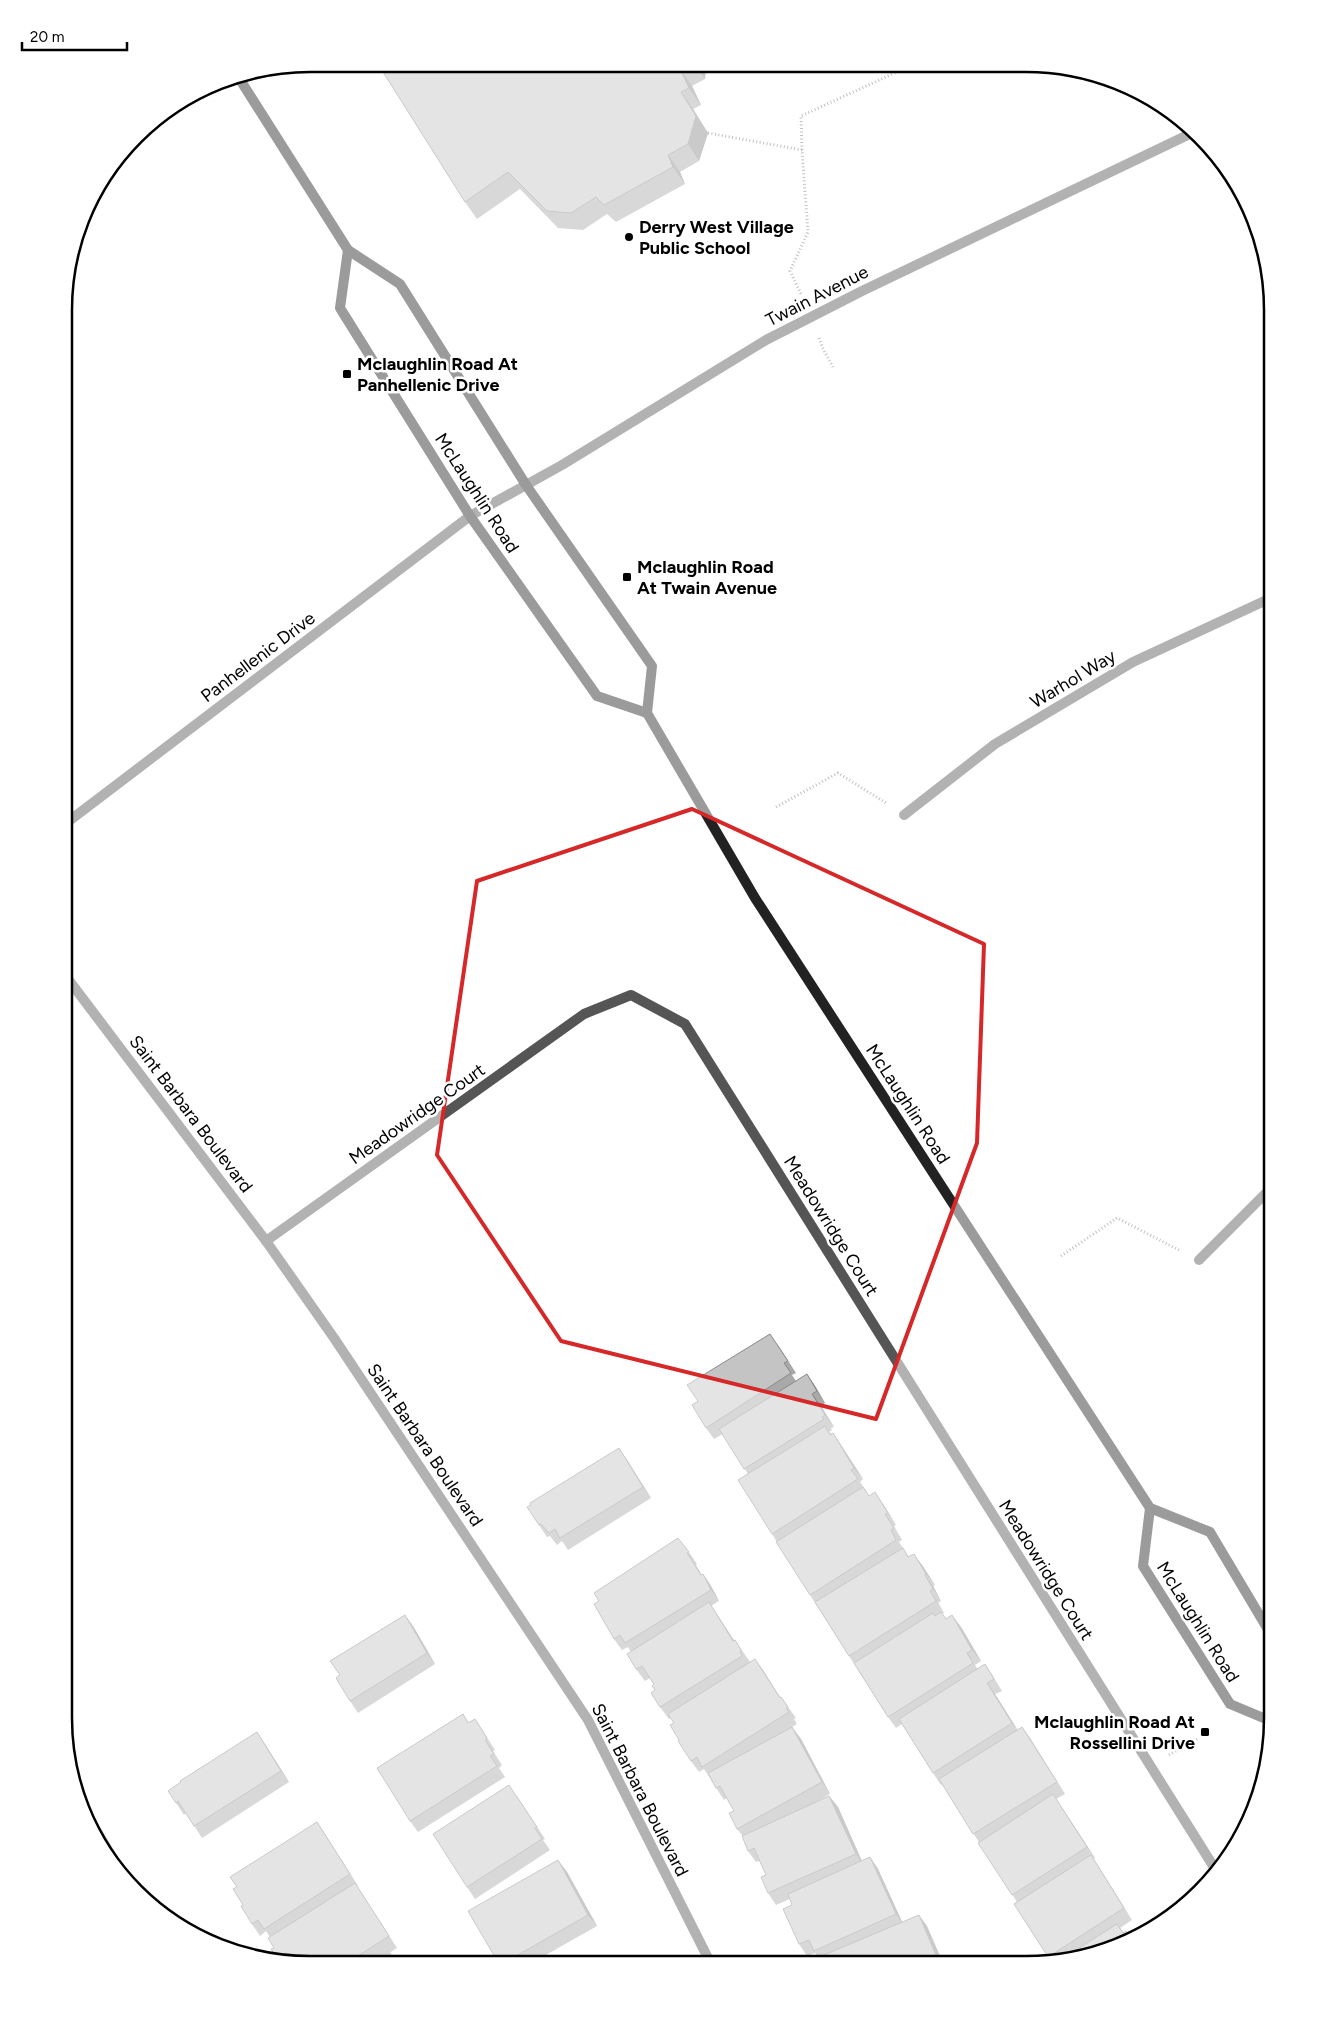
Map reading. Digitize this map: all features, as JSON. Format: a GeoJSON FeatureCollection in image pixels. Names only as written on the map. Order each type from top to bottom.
{"type":"FeatureCollection","features":[{"type":"Feature","properties":{"kind":"street"},"geometry":{"type":"LineString","coordinates":[[241,83],[348,250],[400,284],[526,485],[652,666],[647,713]]}},
{"type":"Feature","properties":{"kind":"street","name":"Twain Avenue"},"geometry":{"type":"LineString","coordinates":[[470,516],[526,485],[766,340],[1187,135]]}},
{"type":"Feature","properties":{"kind":"street","name":"McLaughlin Road"},"geometry":{"type":"LineString","coordinates":[[348,250],[340,308],[470,516],[596,696],[647,713],[755,898],[1150,1508],[1143,1566],[1230,1704],[1264,1718]]}},
{"type":"Feature","properties":{"kind":"street","name":"Panhellenic Drive"},"geometry":{"type":"LineString","coordinates":[[72,819],[470,516]]}},
{"type":"Feature","properties":{"kind":"street","name":"Warhol Way"},"geometry":{"type":"LineString","coordinates":[[904,815],[995,744],[1133,662],[1264,601]]}},
{"type":"Feature","properties":{"kind":"street","name":"Saint Barbara Boulevard"},"geometry":{"type":"LineString","coordinates":[[72,984],[266,1241],[334,1338],[588,1720],[707,1956]]}},
{"type":"Feature","properties":{"kind":"street","name":"Meadowridge Court"},"geometry":{"type":"LineString","coordinates":[[266,1241],[584,1014],[632,995],[685,1024],[1212,1866]]}},
{"type":"Feature","properties":{"kind":"street"},"geometry":{"type":"LineString","coordinates":[[1199,1260],[1264,1195]]}},
{"type":"Feature","properties":{"kind":"street"},"geometry":{"type":"LineString","coordinates":[[1150,1508],[1210,1532],[1264,1623]]}},
{"type":"Feature","properties":{"kind":"path"},"geometry":{"type":"LineString","coordinates":[[833,367],[822,349],[812,316],[790,271],[808,232],[801,116],[899,72]]}},
{"type":"Feature","properties":{"kind":"path"},"geometry":{"type":"LineString","coordinates":[[708,133],[802,150]]}},
{"type":"Feature","properties":{"kind":"path"},"geometry":{"type":"LineString","coordinates":[[776,807],[838,773],[904,815]]}},
{"type":"Feature","properties":{"kind":"path"},"geometry":{"type":"LineString","coordinates":[[1061,1256],[1117,1218],[1199,1260]]}},
{"type":"Feature","properties":{"kind":"path"},"geometry":{"type":"LineString","coordinates":[[1150,1766],[1197,1738]]}},
{"type":"Feature","properties":{"kind":"highlighted area"},"geometry":{"type":"Polygon","coordinates":[[[692,809],[984,944],[977,1143],[876,1419],[561,1341],[437,1155],[477,881],[692,809]]]}},
{"type":"Feature","properties":{"kind":"building"},"geometry":{"type":"Polygon","coordinates":[[[383,72],[681,72],[689,88],[681,92],[696,116],[688,144],[668,155],[673,167],[604,205],[596,197],[571,213],[547,211],[508,172],[465,202],[383,72]]]}},
{"type":"Feature","properties":{"kind":"building"},"geometry":{"type":"Polygon","coordinates":[[[770,1334],[788,1361],[784,1363],[791,1373],[706,1428],[692,1405],[698,1401],[687,1385],[770,1334]]]}},
{"type":"Feature","properties":{"kind":"building"},"geometry":{"type":"Polygon","coordinates":[[[807,1374],[817,1391],[812,1394],[825,1415],[822,1417],[824,1419],[744,1469],[719,1429],[807,1374]]]}},
{"type":"Feature","properties":{"kind":"building"},"geometry":{"type":"Polygon","coordinates":[[[825,1426],[830,1435],[833,1433],[854,1468],[851,1470],[858,1479],[772,1534],[738,1480],[825,1426]]]}},
{"type":"Feature","properties":{"kind":"building"},"geometry":{"type":"Polygon","coordinates":[[[619,1448],[643,1487],[560,1538],[555,1529],[549,1533],[541,1524],[539,1525],[527,1507],[531,1505],[530,1503],[619,1448]]]}},
{"type":"Feature","properties":{"kind":"building"},"geometry":{"type":"Polygon","coordinates":[[[863,1487],[869,1496],[875,1492],[888,1513],[885,1514],[894,1528],[891,1530],[896,1540],[810,1595],[776,1542],[863,1487]]]}},
{"type":"Feature","properties":{"kind":"building"},"geometry":{"type":"Polygon","coordinates":[[[678,1538],[689,1552],[687,1553],[701,1575],[703,1574],[711,1590],[625,1643],[620,1635],[614,1639],[594,1604],[599,1601],[594,1593],[678,1538]]]}},
{"type":"Feature","properties":{"kind":"building"},"geometry":{"type":"Polygon","coordinates":[[[903,1548],[908,1557],[914,1554],[926,1574],[933,1589],[930,1591],[936,1601],[849,1656],[815,1602],[903,1548]]]}},
{"type":"Feature","properties":{"kind":"building"},"geometry":{"type":"Polygon","coordinates":[[[709,1602],[733,1641],[735,1640],[742,1656],[660,1707],[651,1693],[655,1690],[652,1686],[654,1684],[642,1666],[636,1669],[627,1654],[709,1602]]]}},
{"type":"Feature","properties":{"kind":"building"},"geometry":{"type":"Polygon","coordinates":[[[941,1612],[946,1619],[952,1615],[972,1650],[967,1653],[973,1663],[888,1717],[854,1663],[933,1613],[935,1616],[941,1612]]]}},
{"type":"Feature","properties":{"kind":"building"},"geometry":{"type":"Polygon","coordinates":[[[405,1615],[427,1653],[350,1701],[336,1678],[340,1675],[330,1661],[405,1615]]]}},
{"type":"Feature","properties":{"kind":"building"},"geometry":{"type":"Polygon","coordinates":[[[755,1659],[788,1707],[786,1708],[789,1712],[702,1767],[697,1757],[691,1761],[670,1725],[674,1723],[668,1714],[755,1659]]]}},
{"type":"Feature","properties":{"kind":"building"},"geometry":{"type":"Polygon","coordinates":[[[985,1664],[994,1679],[987,1683],[1012,1723],[933,1773],[899,1719],[985,1664]]]}},
{"type":"Feature","properties":{"kind":"building"},"geometry":{"type":"Polygon","coordinates":[[[463,1714],[468,1723],[475,1719],[487,1738],[485,1740],[494,1754],[490,1756],[497,1766],[410,1821],[377,1768],[463,1714]]]}},
{"type":"Feature","properties":{"kind":"building"},"geometry":{"type":"Polygon","coordinates":[[[792,1727],[822,1782],[737,1829],[729,1813],[734,1811],[720,1786],[716,1788],[708,1773],[792,1727]]]}},
{"type":"Feature","properties":{"kind":"building"},"geometry":{"type":"Polygon","coordinates":[[[1022,1727],[1057,1782],[973,1834],[939,1779],[1022,1727]]]}},
{"type":"Feature","properties":{"kind":"building"},"geometry":{"type":"Polygon","coordinates":[[[257,1732],[281,1771],[194,1826],[178,1801],[176,1803],[168,1791],[180,1781],[257,1732]]]}},
{"type":"Feature","properties":{"kind":"building"},"geometry":{"type":"Polygon","coordinates":[[[509,1785],[537,1827],[535,1828],[542,1839],[467,1887],[433,1834],[509,1785]]]}},
{"type":"Feature","properties":{"kind":"building"},"geometry":{"type":"Polygon","coordinates":[[[1053,1794],[1087,1847],[1012,1895],[978,1843],[1053,1794]]]}},
{"type":"Feature","properties":{"kind":"building"},"geometry":{"type":"Polygon","coordinates":[[[829,1796],[856,1854],[768,1893],[761,1877],[766,1875],[754,1848],[748,1851],[742,1836],[829,1796]]]}},
{"type":"Feature","properties":{"kind":"building"},"geometry":{"type":"Polygon","coordinates":[[[317,1822],[350,1874],[264,1929],[258,1920],[252,1924],[233,1889],[237,1887],[230,1877],[317,1822]]]}},
{"type":"Feature","properties":{"kind":"building"},"geometry":{"type":"Polygon","coordinates":[[[1091,1855],[1124,1908],[1052,1955],[1047,1955],[1014,1904],[1091,1855]]]}},
{"type":"Feature","properties":{"kind":"building"},"geometry":{"type":"Polygon","coordinates":[[[870,1857],[896,1914],[814,1951],[809,1940],[799,1944],[783,1909],[792,1905],[788,1894],[870,1857]]]}},
{"type":"Feature","properties":{"kind":"building"},"geometry":{"type":"Polygon","coordinates":[[[558,1860],[588,1915],[516,1956],[494,1956],[468,1911],[558,1860]]]}},
{"type":"Feature","properties":{"kind":"building"},"geometry":{"type":"Polygon","coordinates":[[[355,1883],[389,1936],[358,1956],[295,1956],[274,1953],[271,1949],[274,1948],[268,1938],[355,1883]]]}},
{"type":"Feature","properties":{"kind":"building"},"geometry":{"type":"Polygon","coordinates":[[[919,1915],[936,1956],[824,1956],[919,1915]]]}},
{"type":"Feature","properties":{"kind":"building"},"geometry":{"type":"Polygon","coordinates":[[[1117,1924],[1123,1933],[1126,1931],[1128,1934],[1103,1944],[1072,1952],[1117,1924]]]}},
{"type":"Feature","properties":{"kind":"place","name":"Derry West Village Public School"},"geometry":{"type":"Point","coordinates":[629,237]}},
{"type":"Feature","properties":{"kind":"place","name":"Mclaughlin Road At Panhellenic Drive"},"geometry":{"type":"Point","coordinates":[347,374]}},
{"type":"Feature","properties":{"kind":"place","name":"Mclaughlin Road At Twain Avenue"},"geometry":{"type":"Point","coordinates":[627,577]}},
{"type":"Feature","properties":{"kind":"place","name":"Mclaughlin Road At Rossellini Drive"},"geometry":{"type":"Point","coordinates":[1205,1732]}}]}
